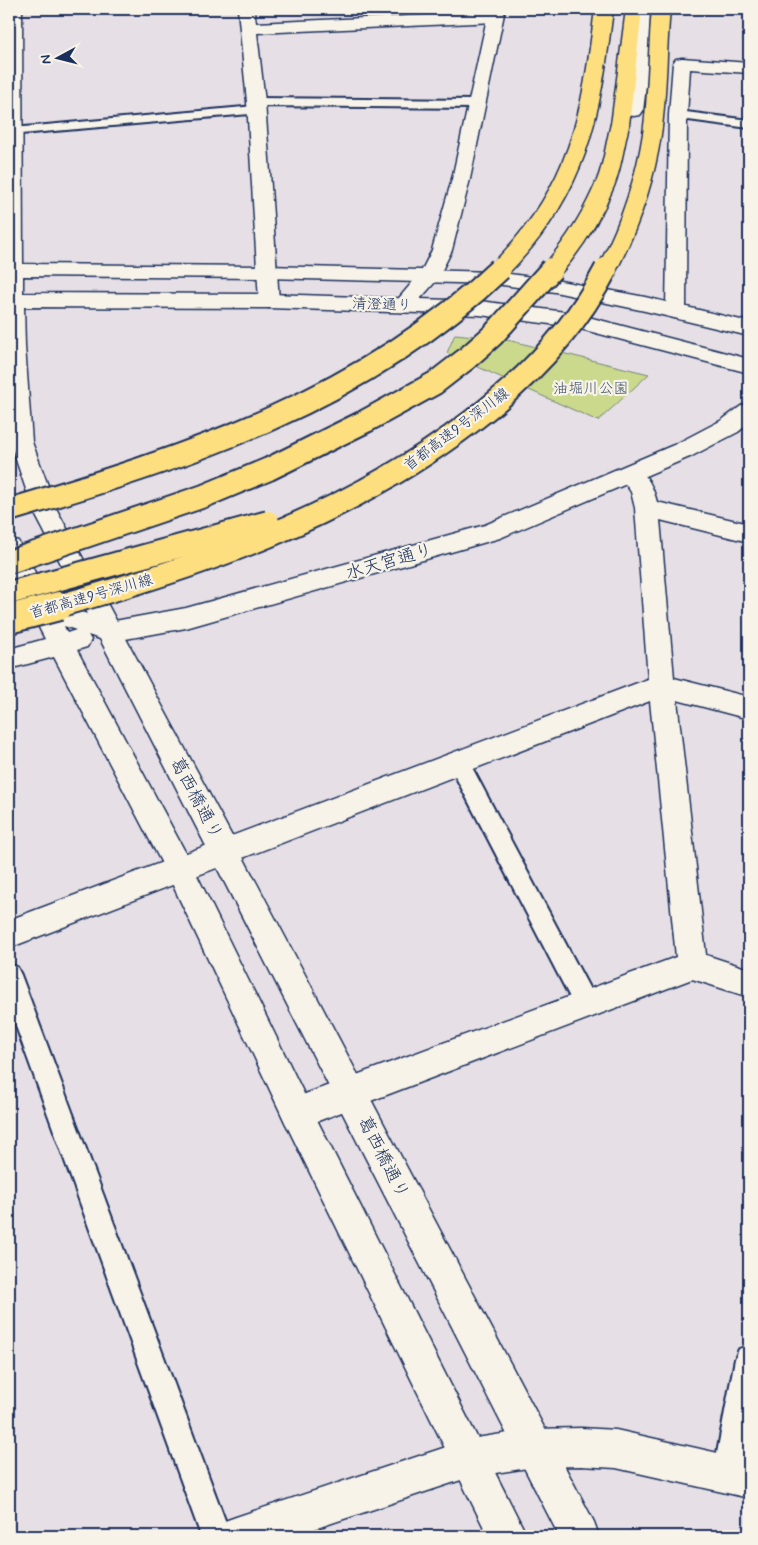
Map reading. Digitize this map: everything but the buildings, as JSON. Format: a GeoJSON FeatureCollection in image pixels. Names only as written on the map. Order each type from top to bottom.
{"type":"FeatureCollection","features":[{"type":"Feature","properties":{"kind":"highway"},"geometry":{"type":"LineString","coordinates":[[9,510],[126,475],[203,449],[264,424],[307,404],[387,359],[454,311],[494,276],[528,238],[548,210],[566,179],[580,146],[589,115],[596,80],[604,9]]}},
{"type":"Feature","properties":{"kind":"highway"},"geometry":{"type":"LineString","coordinates":[[9,562],[204,496],[269,468],[402,402],[435,383],[466,359],[504,324],[564,255],[598,198],[611,165],[620,125],[634,9]]}},
{"type":"Feature","properties":{"kind":"highway","name":"首都高速9号深川線"},"geometry":{"type":"LineString","coordinates":[[9,620],[188,567],[289,529],[389,478],[467,425],[512,388],[560,340],[581,312],[616,250],[631,212],[644,174],[652,134],[661,9]]}},
{"type":"Feature","properties":{"kind":"highway"},"geometry":{"type":"LineString","coordinates":[[9,593],[257,524],[340,504]]}},
{"type":"Feature","properties":{"kind":"street","name":"葛西橋通り"},"geometry":{"type":"LineString","coordinates":[[14,9],[11,270],[14,355],[21,442],[44,510],[226,851],[580,1536]]}},
{"type":"Feature","properties":{"kind":"street"},"geometry":{"type":"LineString","coordinates":[[246,9],[256,106],[269,301]]}},
{"type":"Feature","properties":{"kind":"street"},"geometry":{"type":"LineString","coordinates":[[634,111],[640,60],[642,9]]}},
{"type":"Feature","properties":{"kind":"street"},"geometry":{"type":"LineString","coordinates":[[248,28],[496,13],[461,179],[442,250],[430,275],[404,304]]}},
{"type":"Feature","properties":{"kind":"street"},"geometry":{"type":"LineString","coordinates":[[676,311],[678,115],[682,62],[749,68]]}},
{"type":"Feature","properties":{"kind":"street","name":"清澄通り"},"geometry":{"type":"LineString","coordinates":[[11,270],[266,272],[495,278],[555,286],[676,311],[749,329]]}},
{"type":"Feature","properties":{"kind":"street","name":"清澄通り"},"geometry":{"type":"LineString","coordinates":[[11,300],[269,301],[480,308],[573,320],[749,366]]}},
{"type":"Feature","properties":{"kind":"street","name":"水天宮通り"},"geometry":{"type":"LineString","coordinates":[[9,659],[109,632],[186,618],[492,532],[631,474],[730,426],[749,411]]}},
{"type":"Feature","properties":{"kind":"street"},"geometry":{"type":"LineString","coordinates":[[631,474],[642,490],[647,508],[662,685],[692,965]]}},
{"type":"Feature","properties":{"kind":"street"},"geometry":{"type":"LineString","coordinates":[[647,508],[749,533]]}},
{"type":"Feature","properties":{"kind":"street"},"geometry":{"type":"LineString","coordinates":[[9,547],[179,868],[297,1113],[508,1536]]}},
{"type":"Feature","properties":{"kind":"street"},"geometry":{"type":"LineString","coordinates":[[9,602],[25,602],[40,606],[109,632]]}},
{"type":"Feature","properties":{"kind":"street"},"geometry":{"type":"LineString","coordinates":[[9,934],[662,685],[749,708]]}},
{"type":"Feature","properties":{"kind":"street"},"geometry":{"type":"LineString","coordinates":[[297,1113],[692,965],[749,983]]}},
{"type":"Feature","properties":{"kind":"street"},"geometry":{"type":"LineString","coordinates":[[236,1536],[470,1458],[534,1448],[581,1446],[616,1449],[738,1476]]}},
{"type":"Feature","properties":{"kind":"lane"},"geometry":{"type":"LineString","coordinates":[[13,132],[256,106],[476,104]]}},
{"type":"Feature","properties":{"kind":"lane"},"geometry":{"type":"LineString","coordinates":[[678,115],[749,124]]}},
{"type":"Feature","properties":{"kind":"lane"},"geometry":{"type":"LineString","coordinates":[[459,762],[586,1005]]}},
{"type":"Feature","properties":{"kind":"lane"},"geometry":{"type":"LineString","coordinates":[[9,975],[216,1536]]}},
{"type":"Feature","properties":{"kind":"lane"},"geometry":{"type":"LineString","coordinates":[[738,1476],[749,1359]]}},
{"type":"Feature","properties":{"kind":"green space","name":"油堀川公園"},"geometry":{"type":"Polygon","coordinates":[[[455,334],[503,339],[649,374],[598,421],[447,353],[455,334]]]}}]}
